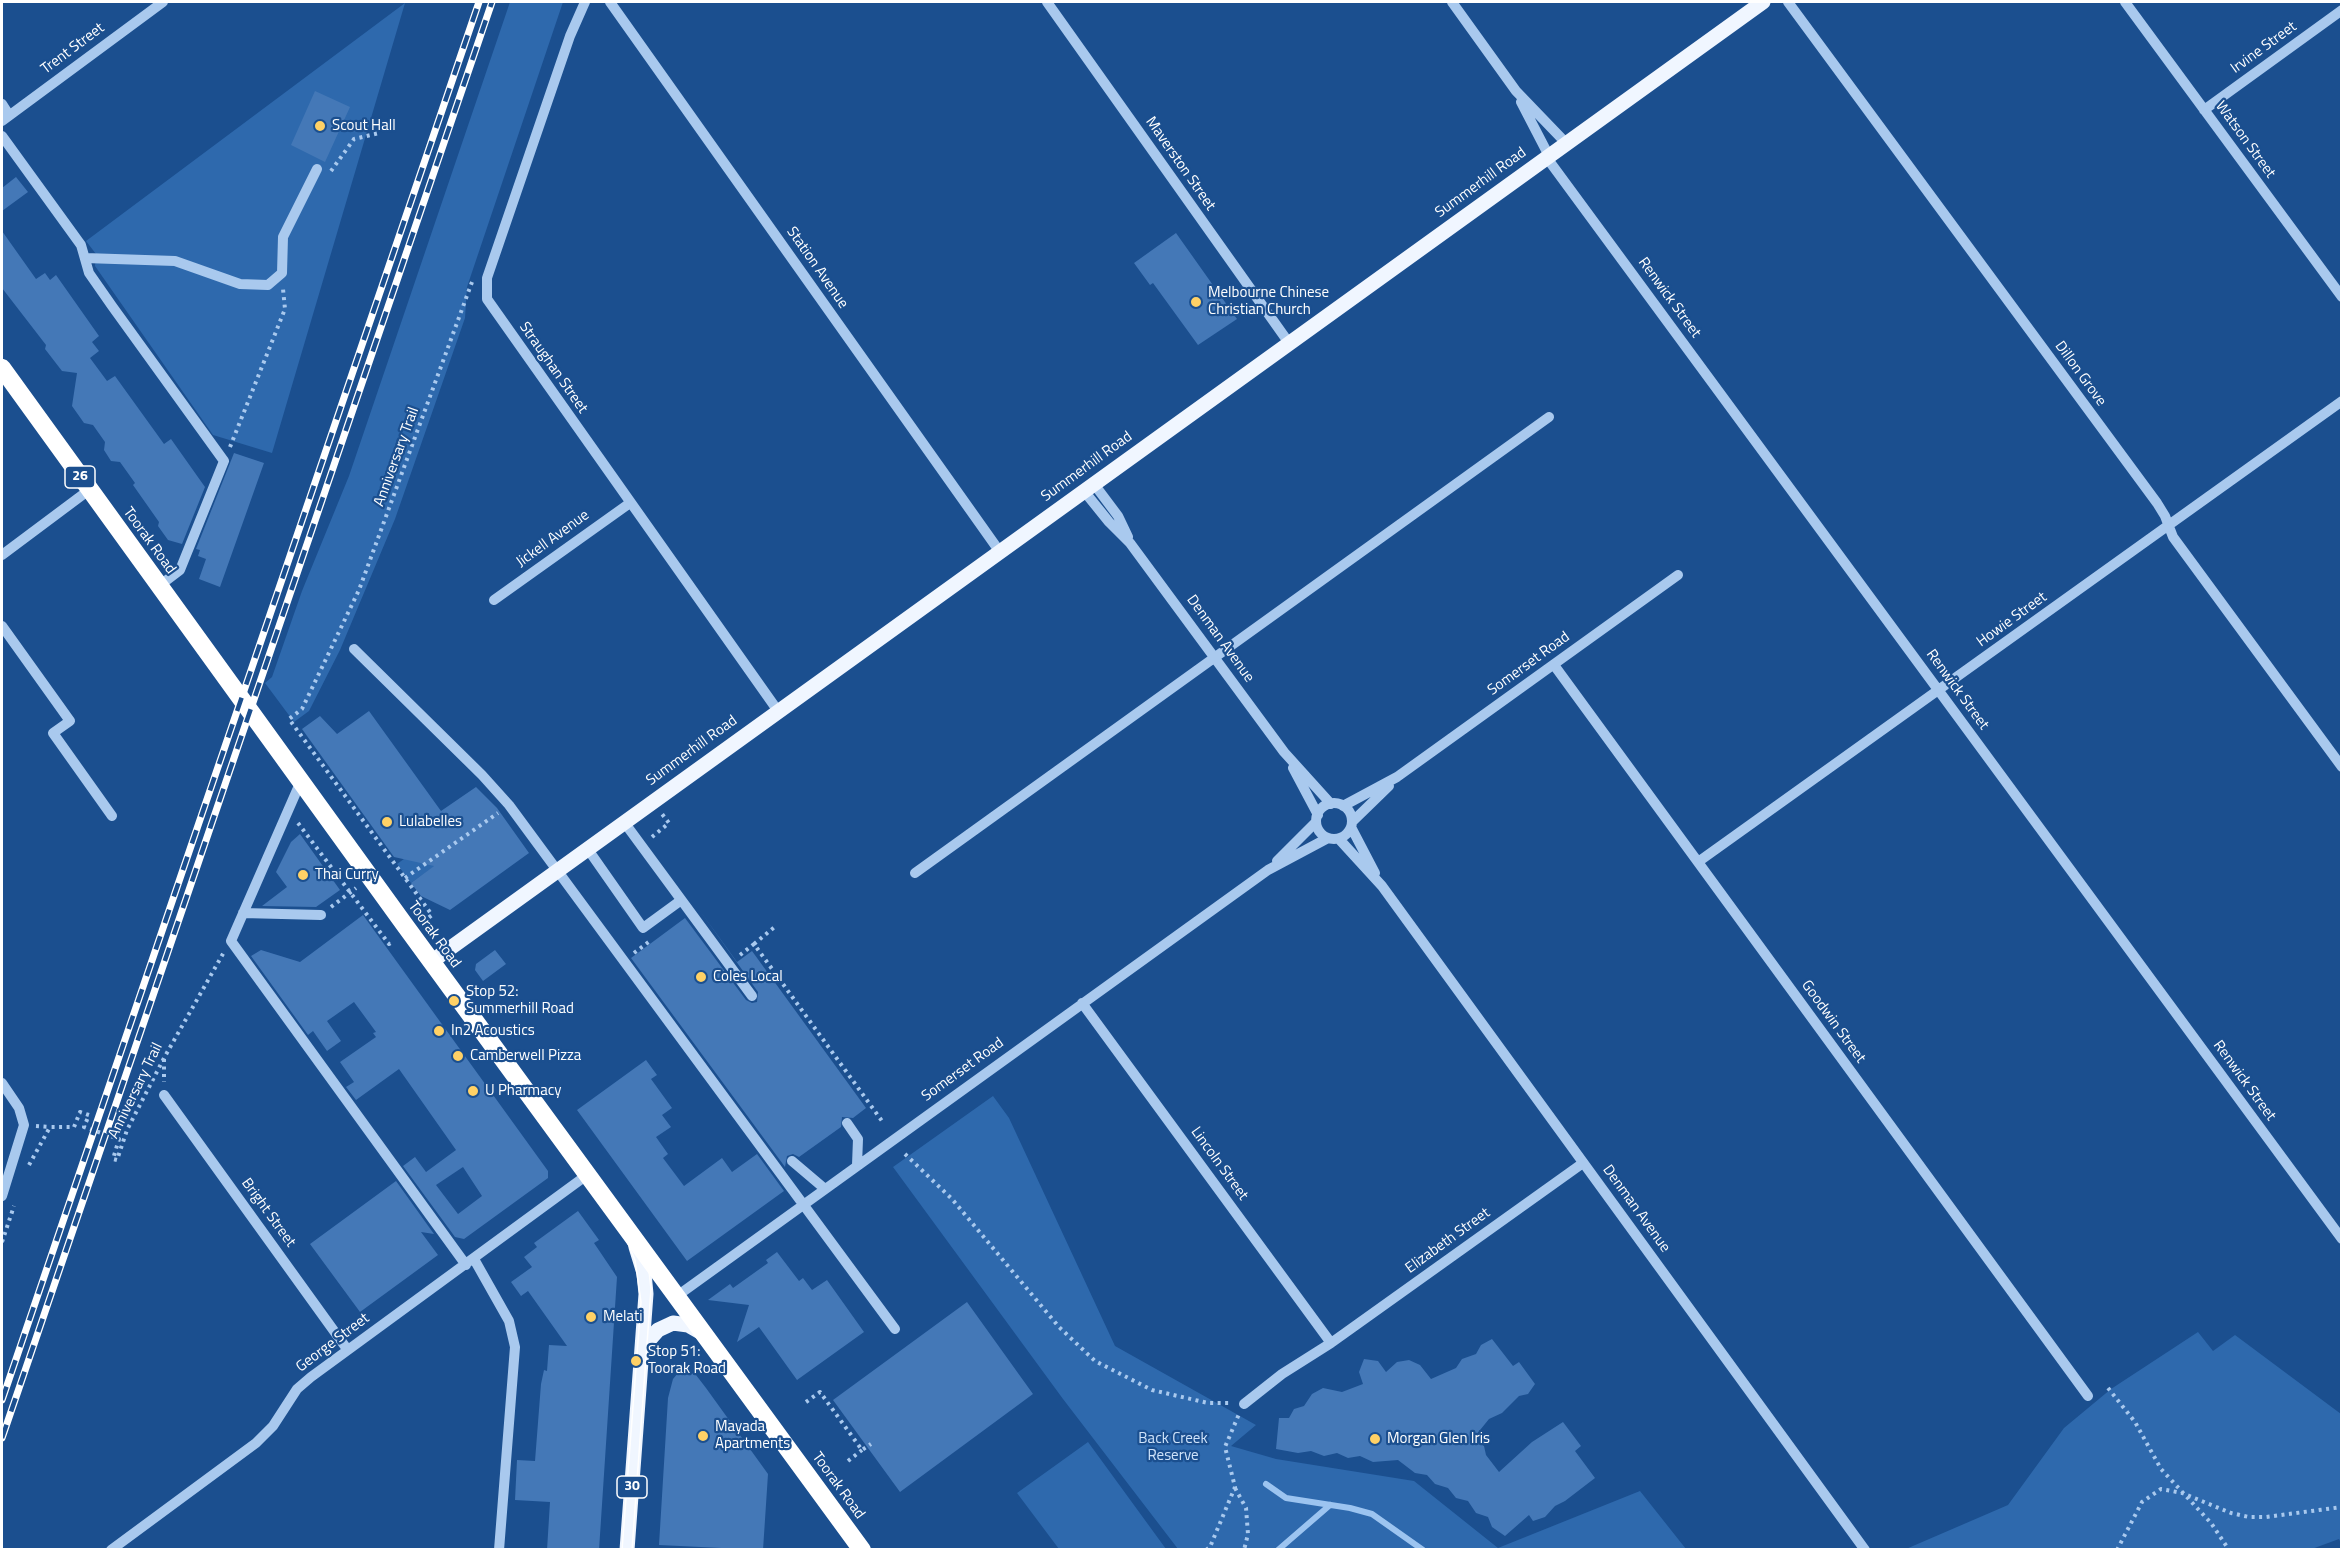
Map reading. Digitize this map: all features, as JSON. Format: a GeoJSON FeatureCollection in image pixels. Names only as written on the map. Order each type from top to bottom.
{"type":"FeatureCollection","features":[{"type":"Feature","properties":{"kind":"highway","name":"Toorak Road"},"geometry":{"type":"LineString","coordinates":[[2,368],[369,877],[862,1550]]}},
{"type":"Feature","properties":{"kind":"main road","name":"Summerhill Road"},"geometry":{"type":"LineString","coordinates":[[431,962],[1763,2]]}},
{"type":"Feature","properties":{"kind":"main road","name":"30"},"geometry":{"type":"LineString","coordinates":[[627,1550],[645,1283],[640,1257],[628,1231]]}},
{"type":"Feature","properties":{"kind":"main road"},"geometry":{"type":"LineString","coordinates":[[642,1348],[658,1330],[673,1323],[688,1325],[706,1336]]}},
{"type":"Feature","properties":{"kind":"street","name":"Trent Street"},"geometry":{"type":"LineString","coordinates":[[5,118],[163,2]]}},
{"type":"Feature","properties":{"kind":"street","name":"Straughan Street"},"geometry":{"type":"LineString","coordinates":[[585,2],[566,47],[487,278],[485,292],[490,305],[778,711]]}},
{"type":"Feature","properties":{"kind":"street","name":"Station Avenue"},"geometry":{"type":"LineString","coordinates":[[609,2],[1000,552]]}},
{"type":"Feature","properties":{"kind":"street","name":"Maverston Street"},"geometry":{"type":"LineString","coordinates":[[1047,2],[1289,343]]}},
{"type":"Feature","properties":{"kind":"street"},"geometry":{"type":"LineString","coordinates":[[1452,2],[1516,91],[1566,143]]}},
{"type":"Feature","properties":{"kind":"street","name":"Dillon Grove"},"geometry":{"type":"LineString","coordinates":[[1788,2],[2157,503],[2173,537],[2338,753],[2342,767]]}},
{"type":"Feature","properties":{"kind":"street","name":"Watson Street"},"geometry":{"type":"LineString","coordinates":[[2125,2],[2342,297]]}},
{"type":"Feature","properties":{"kind":"street","name":"Irvine Street"},"geometry":{"type":"LineString","coordinates":[[2204,110],[2342,10]]}},
{"type":"Feature","properties":{"kind":"street","name":"Renwick Street"},"geometry":{"type":"LineString","coordinates":[[1516,91],[1548,157],[2342,1239]]}},
{"type":"Feature","properties":{"kind":"street"},"geometry":{"type":"LineString","coordinates":[[2,104],[5,118]]}},
{"type":"Feature","properties":{"kind":"street"},"geometry":{"type":"LineString","coordinates":[[2,136],[81,245],[95,281],[224,461],[180,570],[159,586]]}},
{"type":"Feature","properties":{"kind":"street"},"geometry":{"type":"LineString","coordinates":[[85,258],[175,261],[240,284],[268,285],[282,273],[283,237],[317,169]]}},
{"type":"Feature","properties":{"kind":"street","name":"Howie Street"},"geometry":{"type":"LineString","coordinates":[[1698,862],[2342,401]]}},
{"type":"Feature","properties":{"kind":"street"},"geometry":{"type":"LineString","coordinates":[[915,873],[1549,417]]}},
{"type":"Feature","properties":{"kind":"street","name":"Denman Avenue"},"geometry":{"type":"LineString","coordinates":[[1089,488],[1108,522],[1130,543],[1284,752],[1337,805]]}},
{"type":"Feature","properties":{"kind":"street"},"geometry":{"type":"LineString","coordinates":[[2,555],[89,490]]}},
{"type":"Feature","properties":{"kind":"street","name":"Jickell Avenue"},"geometry":{"type":"LineString","coordinates":[[494,600],[630,503]]}},
{"type":"Feature","properties":{"kind":"street","name":"Somerset Road"},"geometry":{"type":"LineString","coordinates":[[1337,805],[1397,777],[1678,575]]}},
{"type":"Feature","properties":{"kind":"street"},"geometry":{"type":"LineString","coordinates":[[2,626],[70,722],[53,733],[112,816]]}},
{"type":"Feature","properties":{"kind":"street"},"geometry":{"type":"LineString","coordinates":[[354,649],[482,775],[509,806],[895,1329]]}},
{"type":"Feature","properties":{"kind":"street","name":"Goodwin Street"},"geometry":{"type":"LineString","coordinates":[[1554,665],[2088,1396]]}},
{"type":"Feature","properties":{"kind":"street","name":"Denman Avenue"},"geometry":{"type":"LineString","coordinates":[[1284,752],[1317,818]]}},
{"type":"Feature","properties":{"kind":"street","name":"Somerset Road"},"geometry":{"type":"LineString","coordinates":[[1352,825],[1397,777]]}},
{"type":"Feature","properties":{"kind":"street"},"geometry":{"type":"LineString","coordinates":[[301,782],[231,941],[470,1262],[509,1321],[514,1347],[499,1550]]}},
{"type":"Feature","properties":{"kind":"street"},"geometry":{"type":"LineString","coordinates":[[1337,805],[1350,812],[1352,825],[1333,838],[1320,832],[1317,818],[1337,805]]}},
{"type":"Feature","properties":{"kind":"street","name":"Somerset Road"},"geometry":{"type":"LineString","coordinates":[[1268,870],[1317,818]]}},
{"type":"Feature","properties":{"kind":"street"},"geometry":{"type":"LineString","coordinates":[[624,822],[752,996]]}},
{"type":"Feature","properties":{"kind":"street","name":"Denman Avenue"},"geometry":{"type":"LineString","coordinates":[[1352,825],[1382,886]]}},
{"type":"Feature","properties":{"kind":"street","name":"Denman Avenue"},"geometry":{"type":"LineString","coordinates":[[1333,838],[1382,886],[1865,1550]]}},
{"type":"Feature","properties":{"kind":"street","name":"Somerset Road"},"geometry":{"type":"LineString","coordinates":[[677,1296],[1268,870],[1333,838]]}},
{"type":"Feature","properties":{"kind":"street"},"geometry":{"type":"LineString","coordinates":[[587,848],[643,928],[680,901]]}},
{"type":"Feature","properties":{"kind":"street"},"geometry":{"type":"LineString","coordinates":[[243,913],[321,915]]}},
{"type":"Feature","properties":{"kind":"street","name":"Lincoln Street"},"geometry":{"type":"LineString","coordinates":[[1082,1003],[1331,1343]]}},
{"type":"Feature","properties":{"kind":"street"},"geometry":{"type":"LineString","coordinates":[[2,1083],[19,1108],[24,1125],[2,1196]]}},
{"type":"Feature","properties":{"kind":"street","name":"Bright Street"},"geometry":{"type":"LineString","coordinates":[[164,1095],[347,1350]]}},
{"type":"Feature","properties":{"kind":"street"},"geometry":{"type":"LineString","coordinates":[[846,1123],[858,1139],[857,1165]]}},
{"type":"Feature","properties":{"kind":"street"},"geometry":{"type":"LineString","coordinates":[[792,1161],[825,1189]]}},
{"type":"Feature","properties":{"kind":"street","name":"Elizabeth Street"},"geometry":{"type":"LineString","coordinates":[[1244,1404],[1282,1374],[1331,1343],[1583,1163]]}},
{"type":"Feature","properties":{"kind":"street","name":"George Street"},"geometry":{"type":"LineString","coordinates":[[111,1550],[256,1443],[273,1425],[297,1389],[587,1175]]}},
{"type":"Feature","properties":{"kind":"path"},"geometry":{"type":"LineString","coordinates":[[332,171],[354,140],[379,133]]}},
{"type":"Feature","properties":{"kind":"path"},"geometry":{"type":"LineString","coordinates":[[224,461],[285,309],[282,273]]}},
{"type":"Feature","properties":{"kind":"path","name":"Anniversary Trail"},"geometry":{"type":"LineString","coordinates":[[339,636],[393,502],[471,284]]}},
{"type":"Feature","properties":{"kind":"path"},"geometry":{"type":"LineString","coordinates":[[653,801],[669,823],[651,836],[658,845]]}},
{"type":"Feature","properties":{"kind":"path"},"geometry":{"type":"LineString","coordinates":[[405,878],[509,806]]}},
{"type":"Feature","properties":{"kind":"path"},"geometry":{"type":"LineString","coordinates":[[321,915],[369,877]]}},
{"type":"Feature","properties":{"kind":"path"},"geometry":{"type":"LineString","coordinates":[[731,947],[738,956],[777,925]]}},
{"type":"Feature","properties":{"kind":"path","name":"Anniversary Trail"},"geometry":{"type":"LineString","coordinates":[[24,1176],[50,1127],[74,1127],[80,1112],[89,1115],[84,1127],[119,1139],[113,1159],[117,1160],[127,1130],[164,1059],[231,941]]}},
{"type":"Feature","properties":{"kind":"path"},"geometry":{"type":"LineString","coordinates":[[754,945],[882,1121]]}},
{"type":"Feature","properties":{"kind":"path"},"geometry":{"type":"LineString","coordinates":[[164,1059],[164,1095]]}},
{"type":"Feature","properties":{"kind":"path"},"geometry":{"type":"LineString","coordinates":[[905,1154],[952,1199],[1059,1327],[1095,1361],[1152,1390],[1208,1403],[1244,1404],[1225,1447],[1235,1487],[1246,1508],[1248,1534],[1244,1550]]}},
{"type":"Feature","properties":{"kind":"path"},"geometry":{"type":"LineString","coordinates":[[2,1242],[17,1196]]}},
{"type":"Feature","properties":{"kind":"path"},"geometry":{"type":"LineString","coordinates":[[2108,1388],[2135,1422],[2161,1468],[2211,1523],[2229,1550]]}},
{"type":"Feature","properties":{"kind":"path"},"geometry":{"type":"LineString","coordinates":[[806,1402],[820,1392],[862,1450]]}},
{"type":"Feature","properties":{"kind":"path"},"geometry":{"type":"LineString","coordinates":[[848,1461],[871,1444]]}},
{"type":"Feature","properties":{"kind":"path"},"geometry":{"type":"LineString","coordinates":[[1206,1550],[1210,1547],[1235,1487]]}},
{"type":"Feature","properties":{"kind":"path"},"geometry":{"type":"LineString","coordinates":[[2117,1550],[2133,1518],[2148,1496],[2161,1489],[2182,1493],[2231,1513],[2248,1517],[2266,1517],[2342,1507]]}},
{"type":"Feature","properties":{"kind":"green space"},"geometry":{"type":"Polygon","coordinates":[[[510,2],[563,2],[467,287],[465,318],[395,519],[340,650],[309,711],[294,722],[265,683],[272,677],[302,591],[349,476],[510,2]]]}},
{"type":"Feature","properties":{"kind":"green space"},"geometry":{"type":"Polygon","coordinates":[[[405,3],[272,453],[213,435],[95,266],[96,254],[86,241],[405,3]]]}},
{"type":"Feature","properties":{"kind":"green space"},"geometry":{"type":"Polygon","coordinates":[[[487,799],[503,817],[411,883],[397,864],[487,799]]]}},
{"type":"Feature","properties":{"kind":"green space","name":"Back Creek Reserve"},"geometry":{"type":"Polygon","coordinates":[[[993,1096],[1009,1118],[1115,1346],[1256,1425],[1231,1446],[1276,1459],[1414,1481],[1498,1548],[1640,1491],[1686,1549],[1178,1549],[1063,1399],[893,1167],[993,1096]]]}},
{"type":"Feature","properties":{"kind":"green space"},"geometry":{"type":"Polygon","coordinates":[[[2198,1332],[2213,1351],[2235,1335],[2341,1414],[2341,1543],[2339,1539],[2309,1550],[1906,1549],[2008,1505],[2064,1428],[2111,1389],[2198,1332]]]}},
{"type":"Feature","properties":{"kind":"green space"},"geometry":{"type":"Polygon","coordinates":[[[1088,1442],[1166,1549],[1059,1549],[1017,1493],[1088,1442]]]}},
{"type":"Feature","properties":{"kind":"building","name":"Scout Hall"},"geometry":{"type":"Polygon","coordinates":[[[315,91],[350,107],[325,162],[291,145],[315,91]]]}},
{"type":"Feature","properties":{"kind":"building"},"geometry":{"type":"Polygon","coordinates":[[[16,177],[28,192],[2,211],[2,188],[16,177]]]}},
{"type":"Feature","properties":{"kind":"building"},"geometry":{"type":"Polygon","coordinates":[[[2,231],[36,279],[45,273],[50,280],[56,275],[99,336],[92,342],[99,351],[90,358],[107,381],[115,376],[164,444],[171,439],[205,487],[182,544],[168,540],[120,462],[111,461],[104,450],[105,442],[93,425],[84,423],[72,406],[77,373],[62,371],[45,349],[46,345],[2,288],[2,231]]]}},
{"type":"Feature","properties":{"kind":"building","name":"Melbourne Chinese Christian Church"},"geometry":{"type":"Polygon","coordinates":[[[1176,233],[1237,319],[1198,345],[1153,283],[1150,285],[1134,263],[1176,233]]]}},
{"type":"Feature","properties":{"kind":"building"},"geometry":{"type":"Polygon","coordinates":[[[234,453],[264,463],[220,587],[199,579],[206,559],[198,556],[200,550],[196,549],[234,453]]]}},
{"type":"Feature","properties":{"kind":"building"},"geometry":{"type":"Polygon","coordinates":[[[369,711],[441,811],[476,787],[497,808],[529,853],[450,910],[421,896],[411,883],[434,866],[394,857],[302,729],[320,716],[337,734],[369,711]]]}},
{"type":"Feature","properties":{"kind":"building"},"geometry":{"type":"Polygon","coordinates":[[[300,834],[340,890],[316,907],[262,906],[287,887],[276,872],[291,842],[300,834]]]}},
{"type":"Feature","properties":{"kind":"building"},"geometry":{"type":"Polygon","coordinates":[[[698,908],[737,962],[752,951],[866,1108],[853,1118],[842,1117],[841,1127],[799,1157],[793,1154],[787,1156],[785,1167],[631,958],[685,918],[746,1000],[752,1003],[757,1002],[758,992],[698,908]]]}},
{"type":"Feature","properties":{"kind":"building"},"geometry":{"type":"Polygon","coordinates":[[[363,915],[548,1171],[548,1178],[464,1239],[455,1237],[403,1166],[415,1157],[426,1172],[456,1150],[399,1069],[356,1100],[346,1087],[354,1082],[340,1062],[376,1037],[373,1033],[376,1032],[354,1002],[327,1021],[341,1041],[327,1051],[313,1031],[308,1035],[251,956],[261,950],[300,962],[363,915]],[[463,1167],[436,1185],[458,1214],[482,1196],[463,1167]]]}},
{"type":"Feature","properties":{"kind":"building"},"geometry":{"type":"Polygon","coordinates":[[[495,950],[506,964],[483,981],[475,970],[476,964],[495,950]]]}},
{"type":"Feature","properties":{"kind":"building"},"geometry":{"type":"Polygon","coordinates":[[[646,1060],[657,1075],[651,1079],[672,1108],[662,1115],[671,1127],[656,1137],[668,1154],[663,1158],[684,1186],[722,1158],[732,1172],[757,1154],[784,1191],[687,1261],[577,1110],[646,1060]]]}},
{"type":"Feature","properties":{"kind":"building"},"geometry":{"type":"Polygon","coordinates":[[[396,1181],[434,1234],[421,1232],[438,1255],[360,1312],[310,1244],[396,1181]]]}},
{"type":"Feature","properties":{"kind":"building"},"geometry":{"type":"Polygon","coordinates":[[[578,1211],[599,1240],[594,1243],[617,1277],[599,1550],[547,1550],[550,1502],[515,1500],[517,1460],[535,1461],[541,1384],[544,1370],[547,1371],[549,1345],[567,1346],[528,1291],[521,1296],[511,1282],[532,1267],[524,1257],[537,1247],[534,1243],[578,1211]]]}},
{"type":"Feature","properties":{"kind":"building"},"geometry":{"type":"Polygon","coordinates":[[[777,1252],[799,1281],[803,1278],[812,1290],[827,1280],[864,1332],[797,1380],[759,1327],[737,1342],[749,1305],[708,1300],[730,1284],[733,1288],[768,1263],[766,1260],[777,1252]]]}},
{"type":"Feature","properties":{"kind":"building"},"geometry":{"type":"Polygon","coordinates":[[[967,1302],[1033,1394],[900,1492],[833,1400],[967,1302]]]}},
{"type":"Feature","properties":{"kind":"building","name":"Morgan Glen Iris"},"geometry":{"type":"Polygon","coordinates":[[[1492,1339],[1513,1366],[1519,1362],[1535,1384],[1528,1394],[1519,1396],[1502,1413],[1489,1419],[1472,1440],[1484,1446],[1486,1455],[1499,1472],[1532,1442],[1563,1422],[1581,1446],[1575,1451],[1595,1478],[1555,1506],[1545,1517],[1533,1521],[1529,1515],[1505,1536],[1492,1527],[1488,1517],[1476,1513],[1468,1501],[1456,1498],[1448,1488],[1435,1484],[1427,1475],[1415,1473],[1398,1460],[1373,1462],[1360,1456],[1348,1458],[1337,1453],[1324,1456],[1311,1451],[1298,1453],[1276,1449],[1279,1418],[1289,1418],[1294,1409],[1304,1406],[1312,1394],[1323,1388],[1342,1392],[1363,1384],[1359,1372],[1364,1359],[1378,1361],[1386,1372],[1397,1362],[1409,1360],[1420,1365],[1431,1379],[1456,1368],[1462,1359],[1476,1354],[1481,1345],[1492,1339]]]}},
{"type":"Feature","properties":{"kind":"building","name":"Mayada Apartments"},"geometry":{"type":"Polygon","coordinates":[[[685,1370],[696,1375],[768,1474],[763,1550],[659,1545],[668,1398],[673,1379],[685,1370]]]}},
{"type":"Feature","properties":{"kind":"waterway"},"geometry":{"type":"LineString","coordinates":[[1266,1484],[1286,1498],[1350,1508],[1372,1514],[1423,1550]]}},
{"type":"Feature","properties":{"kind":"waterway"},"geometry":{"type":"LineString","coordinates":[[1278,1550],[1330,1505]]}},
{"type":"Feature","properties":{"kind":"tram line"},"geometry":{"type":"LineString","coordinates":[[2,360],[638,1238],[648,1262],[651,1289],[632,1550]]}},
{"type":"Feature","properties":{"kind":"tram line"},"geometry":{"type":"LineString","coordinates":[[2,377],[626,1239],[635,1260],[641,1302],[622,1550]]}},
{"type":"Feature","properties":{"kind":"railway"},"geometry":{"type":"LineString","coordinates":[[2,1400],[479,2]]}},
{"type":"Feature","properties":{"kind":"railway"},"geometry":{"type":"LineString","coordinates":[[2,1438],[492,2]]}},
{"type":"Feature","properties":{"kind":"place","name":"Scout Hall"},"geometry":{"type":"Point","coordinates":[320,126]}},
{"type":"Feature","properties":{"kind":"place","name":"Melbourne Chinese Christian Church"},"geometry":{"type":"Point","coordinates":[1196,302]}},
{"type":"Feature","properties":{"kind":"place","name":"Lulabelles"},"geometry":{"type":"Point","coordinates":[387,822]}},
{"type":"Feature","properties":{"kind":"place","name":"Thai Curry"},"geometry":{"type":"Point","coordinates":[303,875]}},
{"type":"Feature","properties":{"kind":"place","name":"Coles Local"},"geometry":{"type":"Point","coordinates":[701,977]}},
{"type":"Feature","properties":{"kind":"place","name":"Stop 52: Summerhill Road"},"geometry":{"type":"Point","coordinates":[454,1001]}},
{"type":"Feature","properties":{"kind":"place","name":"In2 Acoustics"},"geometry":{"type":"Point","coordinates":[439,1031]}},
{"type":"Feature","properties":{"kind":"place","name":"Camberwell Pizza"},"geometry":{"type":"Point","coordinates":[458,1056]}},
{"type":"Feature","properties":{"kind":"place","name":"U Pharmacy"},"geometry":{"type":"Point","coordinates":[473,1091]}},
{"type":"Feature","properties":{"kind":"place","name":"Melati"},"geometry":{"type":"Point","coordinates":[591,1317]}},
{"type":"Feature","properties":{"kind":"place","name":"Stop 51: Toorak Road"},"geometry":{"type":"Point","coordinates":[636,1361]}},
{"type":"Feature","properties":{"kind":"place","name":"Mayada Apartments"},"geometry":{"type":"Point","coordinates":[703,1436]}},
{"type":"Feature","properties":{"kind":"place","name":"Morgan Glen Iris"},"geometry":{"type":"Point","coordinates":[1375,1439]}}]}
